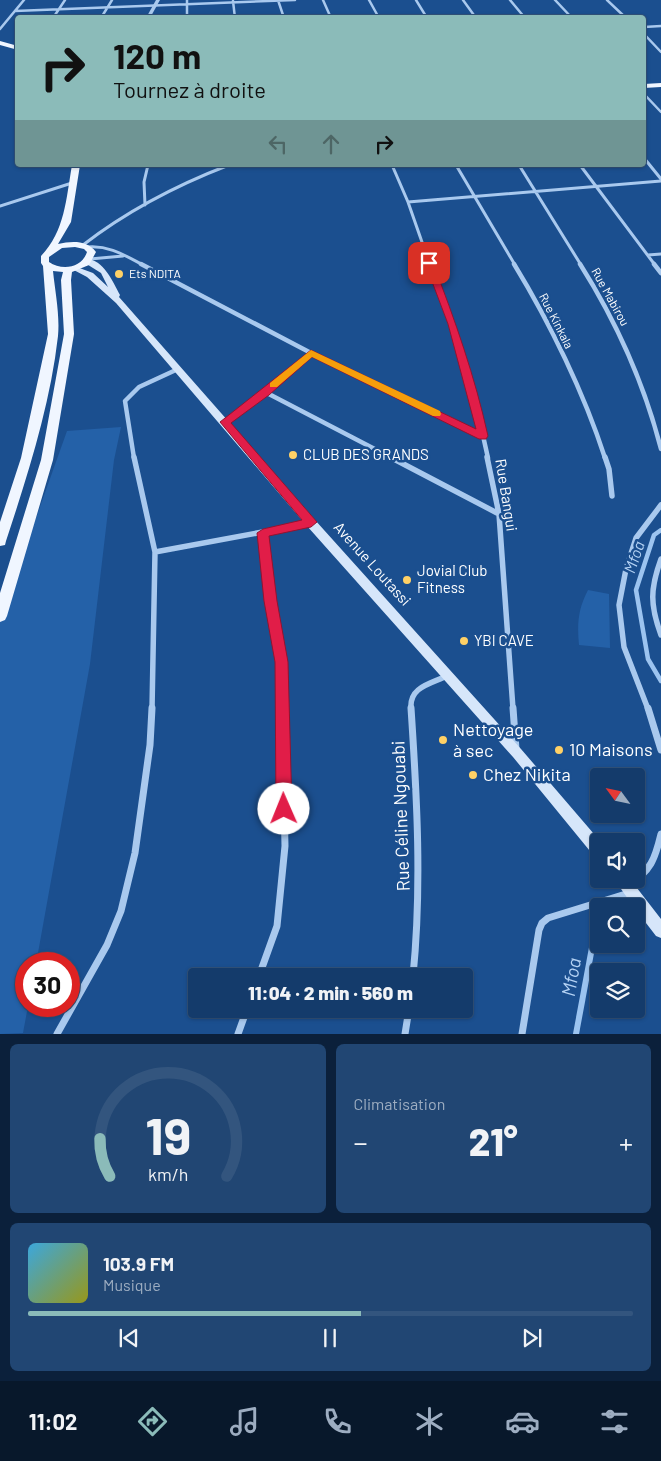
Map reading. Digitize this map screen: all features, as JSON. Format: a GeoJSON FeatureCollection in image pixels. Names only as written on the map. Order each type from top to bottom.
{"type":"FeatureCollection","features":[{"type":"Feature","properties":{"kind":"main road"},"geometry":{"type":"LineString","coordinates":[[0,43],[15,47]]}},
{"type":"Feature","properties":{"kind":"main road"},"geometry":{"type":"LineString","coordinates":[[646,86],[661,85]]}},
{"type":"Feature","properties":{"kind":"main road"},"geometry":{"type":"LineString","coordinates":[[0,541],[27,458],[45,378],[53,334],[48,266],[45,260],[67,222],[76,167]]}},
{"type":"Feature","properties":{"kind":"main road"},"geometry":{"type":"LineString","coordinates":[[48,266],[54,269],[71,269],[89,260],[92,252],[82,246],[67,222]]}},
{"type":"Feature","properties":{"kind":"main road"},"geometry":{"type":"LineString","coordinates":[[49,252],[60,246],[82,246]]}},
{"type":"Feature","properties":{"kind":"main road","name":"Avenue Loutassi"},"geometry":{"type":"LineString","coordinates":[[89,260],[104,272],[119,301]]}},
{"type":"Feature","properties":{"kind":"main road"},"geometry":{"type":"LineString","coordinates":[[0,616],[47,460],[70,334],[66,280],[71,269]]}},
{"type":"Feature","properties":{"kind":"main road","name":"Avenue Loutassi"},"geometry":{"type":"LineString","coordinates":[[71,269],[90,275],[119,301],[311,522],[516,753],[590,840]]}},
{"type":"Feature","properties":{"kind":"main road"},"geometry":{"type":"LineString","coordinates":[[629,888],[661,931]]}},
{"type":"Feature","properties":{"kind":"street"},"geometry":{"type":"LineString","coordinates":[[0,29],[24,0]]}},
{"type":"Feature","properties":{"kind":"street"},"geometry":{"type":"LineString","coordinates":[[55,15],[65,0]]}},
{"type":"Feature","properties":{"kind":"street"},"geometry":{"type":"LineString","coordinates":[[103,15],[112,0]]}},
{"type":"Feature","properties":{"kind":"street"},"geometry":{"type":"LineString","coordinates":[[150,15],[158,0]]}},
{"type":"Feature","properties":{"kind":"street"},"geometry":{"type":"LineString","coordinates":[[187,0],[187,15]]}},
{"type":"Feature","properties":{"kind":"street"},"geometry":{"type":"LineString","coordinates":[[278,0],[283,15]]}},
{"type":"Feature","properties":{"kind":"street"},"geometry":{"type":"LineString","coordinates":[[16,11],[187,6],[295,0]]}},
{"type":"Feature","properties":{"kind":"street"},"geometry":{"type":"LineString","coordinates":[[323,0],[330,15]]}},
{"type":"Feature","properties":{"kind":"street"},"geometry":{"type":"LineString","coordinates":[[369,0],[377,15]]}},
{"type":"Feature","properties":{"kind":"street"},"geometry":{"type":"LineString","coordinates":[[416,0],[425,15]]}},
{"type":"Feature","properties":{"kind":"street"},"geometry":{"type":"LineString","coordinates":[[463,0],[474,15]]}},
{"type":"Feature","properties":{"kind":"street"},"geometry":{"type":"LineString","coordinates":[[510,0],[522,15]]}},
{"type":"Feature","properties":{"kind":"street"},"geometry":{"type":"LineString","coordinates":[[555,0],[569,15]]}},
{"type":"Feature","properties":{"kind":"street"},"geometry":{"type":"LineString","coordinates":[[607,0],[623,15]]}},
{"type":"Feature","properties":{"kind":"street"},"geometry":{"type":"LineString","coordinates":[[234,2],[236,15]]}},
{"type":"Feature","properties":{"kind":"street"},"geometry":{"type":"LineString","coordinates":[[646,27],[661,26]]}},
{"type":"Feature","properties":{"kind":"street"},"geometry":{"type":"LineString","coordinates":[[646,36],[661,52]]}},
{"type":"Feature","properties":{"kind":"street"},"geometry":{"type":"LineString","coordinates":[[646,96],[661,112]]}},
{"type":"Feature","properties":{"kind":"street"},"geometry":{"type":"LineString","coordinates":[[646,161],[661,180]]}},
{"type":"Feature","properties":{"kind":"street"},"geometry":{"type":"LineString","coordinates":[[145,205],[144,182],[148,167]]}},
{"type":"Feature","properties":{"kind":"street"},"geometry":{"type":"LineString","coordinates":[[82,246],[145,205],[225,167]]}},
{"type":"Feature","properties":{"kind":"street","name":"Rue Bangui"},"geometry":{"type":"LineString","coordinates":[[393,167],[408,202],[452,324],[483,436],[498,514],[516,753]]}},
{"type":"Feature","properties":{"kind":"street","name":"Rue Kinkala"},"geometry":{"type":"LineString","coordinates":[[457,167],[527,285],[594,424],[609,469],[612,496]]}},
{"type":"Feature","properties":{"kind":"street","name":"Rue Mabirou"},"geometry":{"type":"LineString","coordinates":[[520,167],[590,279],[624,344],[651,411],[661,449]]}},
{"type":"Feature","properties":{"kind":"street"},"geometry":{"type":"LineString","coordinates":[[581,167],[661,273]]}},
{"type":"Feature","properties":{"kind":"street"},"geometry":{"type":"LineString","coordinates":[[408,202],[661,180]]}},
{"type":"Feature","properties":{"kind":"street"},"geometry":{"type":"LineString","coordinates":[[0,206],[72,183]]}},
{"type":"Feature","properties":{"kind":"street"},"geometry":{"type":"LineString","coordinates":[[82,246],[101,246],[115,250],[311,353],[483,436]]}},
{"type":"Feature","properties":{"kind":"street"},"geometry":{"type":"LineString","coordinates":[[648,255],[661,254]]}},
{"type":"Feature","properties":{"kind":"street"},"geometry":{"type":"LineString","coordinates":[[89,260],[124,256]]}},
{"type":"Feature","properties":{"kind":"street"},"geometry":{"type":"LineString","coordinates":[[225,422],[265,392],[311,353]]}},
{"type":"Feature","properties":{"kind":"street"},"geometry":{"type":"LineString","coordinates":[[57,1034],[107,945],[121,911],[135,853],[150,745],[154,650],[155,552],[137,474],[125,401],[139,387],[178,369]]}},
{"type":"Feature","properties":{"kind":"street"},"geometry":{"type":"LineString","coordinates":[[265,392],[498,514]]}},
{"type":"Feature","properties":{"kind":"street"},"geometry":{"type":"LineString","coordinates":[[661,505],[636,538],[626,569],[619,605],[624,647],[647,705],[661,750]]}},
{"type":"Feature","properties":{"kind":"street"},"geometry":{"type":"LineString","coordinates":[[155,552],[263,533],[311,522]]}},
{"type":"Feature","properties":{"kind":"street"},"geometry":{"type":"LineString","coordinates":[[262,968],[276,926],[285,846],[281,662],[263,533]]}},
{"type":"Feature","properties":{"kind":"street"},"geometry":{"type":"LineString","coordinates":[[661,560],[650,596],[653,615],[661,635]]}},
{"type":"Feature","properties":{"kind":"street","name":"Rue Céline Ngouabi"},"geometry":{"type":"LineString","coordinates":[[414,968],[418,935],[419,831],[410,700],[415,691],[447,676]]}},
{"type":"Feature","properties":{"kind":"street"},"geometry":{"type":"LineString","coordinates":[[645,876],[654,858],[661,834]]}},
{"type":"Feature","properties":{"kind":"street"},"geometry":{"type":"LineString","coordinates":[[522,1034],[539,930],[542,923],[548,918],[622,888]]}},
{"type":"Feature","properties":{"kind":"street"},"geometry":{"type":"LineString","coordinates":[[238,1034],[244,1018]]}},
{"type":"Feature","properties":{"kind":"street"},"geometry":{"type":"LineString","coordinates":[[405,1034],[408,1018]]}},
{"type":"Feature","properties":{"kind":"shaded area"},"geometry":{"type":"Polygon","coordinates":[[[121,427],[114,460],[90,664],[38,952],[15,952],[15,1017],[26,1017],[23,1033],[0,1034],[0,619],[67,431],[121,427]]]}},
{"type":"Feature","properties":{"kind":"shaded area"},"geometry":{"type":"Polygon","coordinates":[[[588,590],[609,594],[610,648],[579,645],[579,617],[588,590]]]}},
{"type":"Feature","properties":{"kind":"waterway","name":"Mfoa"},"geometry":{"type":"LineString","coordinates":[[661,530],[654,535],[636,590],[648,659],[661,681]]}},
{"type":"Feature","properties":{"kind":"waterway","name":"Mfoa"},"geometry":{"type":"LineString","coordinates":[[576,1034],[591,953]]}},
{"type":"Feature","properties":{"kind":"slow traffic"},"geometry":{"type":"LineString","coordinates":[[274,385],[311,353],[436,414]]}},
{"type":"Feature","properties":{"kind":"place","name":"Ets NDITA"},"geometry":{"type":"Point","coordinates":[119,274]}},
{"type":"Feature","properties":{"kind":"place","name":"CLUB DES GRANDS"},"geometry":{"type":"Point","coordinates":[293,455]}},
{"type":"Feature","properties":{"kind":"place","name":"Jovial Club Fitness"},"geometry":{"type":"Point","coordinates":[407,580]}},
{"type":"Feature","properties":{"kind":"place","name":"YBI CAVE"},"geometry":{"type":"Point","coordinates":[464,641]}},
{"type":"Feature","properties":{"kind":"place","name":"Nettoyage à sec"},"geometry":{"type":"Point","coordinates":[443,740]}},
{"type":"Feature","properties":{"kind":"place","name":"10 Maisons"},"geometry":{"type":"Point","coordinates":[559,750]}},
{"type":"Feature","properties":{"kind":"place","name":"Chez Nikita"},"geometry":{"type":"Point","coordinates":[473,775]}},
{"type":"Feature","properties":{"kind":"route"},"geometry":{"type":"LineString","coordinates":[[284,809],[281,662],[263,533],[311,522],[225,422],[265,392],[311,353],[483,436],[452,324],[429,263]]}}]}
